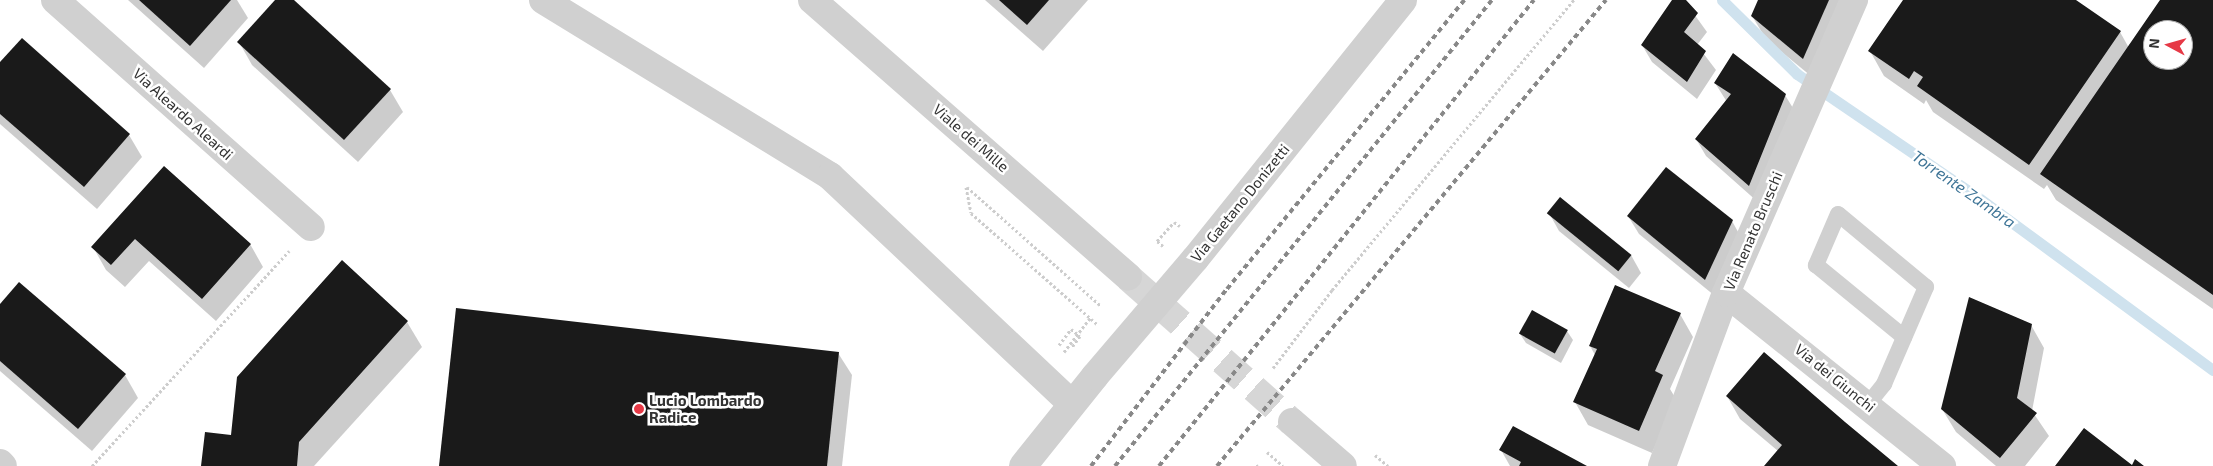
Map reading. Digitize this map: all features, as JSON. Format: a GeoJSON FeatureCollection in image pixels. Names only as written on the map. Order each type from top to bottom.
{"type":"FeatureCollection","features":[{"type":"Feature","properties":{"kind":"street","name":"Via Aleardo Aleardi"},"geometry":{"type":"LineString","coordinates":[[55,0],[311,227]]}},
{"type":"Feature","properties":{"kind":"street"},"geometry":{"type":"LineString","coordinates":[[543,0],[830,176],[1071,403]]}},
{"type":"Feature","properties":{"kind":"street","name":"Viale dei Mille"},"geometry":{"type":"LineString","coordinates":[[812,0],[1128,277]]}},
{"type":"Feature","properties":{"kind":"street","name":"Via Gaetano Donizetti"},"geometry":{"type":"LineString","coordinates":[[1023,466],[1071,403],[1194,259],[1404,0]]}},
{"type":"Feature","properties":{"kind":"street","name":"Via Renato Bruschi"},"geometry":{"type":"LineString","coordinates":[[1662,466],[1726,293],[1854,0]]}},
{"type":"Feature","properties":{"kind":"street","name":"Via dei Giunchi"},"geometry":{"type":"LineString","coordinates":[[1726,293],[1868,404],[1942,466]]}},
{"type":"Feature","properties":{"kind":"street"},"geometry":{"type":"LineString","coordinates":[[1292,422],[1343,466]]}},
{"type":"Feature","properties":{"kind":"street"},"geometry":{"type":"LineString","coordinates":[[0,463],[3,466]]}},
{"type":"Feature","properties":{"kind":"lane"},"geometry":{"type":"LineString","coordinates":[[1868,404],[1884,384],[1926,287],[1838,214],[1816,265],[1904,337]]}},
{"type":"Feature","properties":{"kind":"path"},"geometry":{"type":"LineString","coordinates":[[1273,368],[1332,290],[1574,0]]}},
{"type":"Feature","properties":{"kind":"path"},"geometry":{"type":"LineString","coordinates":[[1100,326],[971,213],[966,186],[1101,306]]}},
{"type":"Feature","properties":{"kind":"path"},"geometry":{"type":"LineString","coordinates":[[92,466],[311,227]]}},
{"type":"Feature","properties":{"kind":"path"},"geometry":{"type":"LineString","coordinates":[[1061,362],[1080,336],[1076,332],[1071,329],[1056,347],[1063,353],[1074,339],[1080,332],[1090,318]]}},
{"type":"Feature","properties":{"kind":"path"},"geometry":{"type":"LineString","coordinates":[[1267,452],[1283,466]]}},
{"type":"Feature","properties":{"kind":"building"},"geometry":{"type":"Polygon","coordinates":[[[139,0],[231,0],[190,46],[139,0]]]}},
{"type":"Feature","properties":{"kind":"building"},"geometry":{"type":"Polygon","coordinates":[[[275,0],[294,0],[391,89],[344,140],[237,42],[275,0]]]}},
{"type":"Feature","properties":{"kind":"building"},"geometry":{"type":"Polygon","coordinates":[[[999,0],[1049,0],[1027,25],[999,0]]]}},
{"type":"Feature","properties":{"kind":"building"},"geometry":{"type":"Polygon","coordinates":[[[1672,0],[1686,0],[1698,13],[1684,32],[1706,51],[1687,82],[1641,45],[1672,0]]]}},
{"type":"Feature","properties":{"kind":"building"},"geometry":{"type":"Polygon","coordinates":[[[1758,0],[1829,0],[1803,59],[1751,16],[1758,0]]]}},
{"type":"Feature","properties":{"kind":"building"},"geometry":{"type":"Polygon","coordinates":[[[1903,0],[2076,0],[2121,31],[2029,165],[1917,86],[1923,77],[1914,71],[1909,79],[1868,51],[1903,0]]]}},
{"type":"Feature","properties":{"kind":"building"},"geometry":{"type":"Polygon","coordinates":[[[2160,0],[2213,0],[2213,295],[2040,174],[2143,25],[2143,70],[2193,70],[2193,20],[2146,20],[2160,0]]]}},
{"type":"Feature","properties":{"kind":"building"},"geometry":{"type":"Polygon","coordinates":[[[22,38],[130,134],[84,187],[0,114],[0,62],[22,38]]]}},
{"type":"Feature","properties":{"kind":"building"},"geometry":{"type":"Polygon","coordinates":[[[1733,53],[1786,94],[1749,186],[1695,139],[1731,94],[1714,83],[1733,53]]]}},
{"type":"Feature","properties":{"kind":"building"},"geometry":{"type":"Polygon","coordinates":[[[164,166],[251,244],[202,299],[135,239],[111,265],[91,247],[164,166]]]}},
{"type":"Feature","properties":{"kind":"building"},"geometry":{"type":"Polygon","coordinates":[[[1666,167],[1733,220],[1705,280],[1627,216],[1666,167]]]}},
{"type":"Feature","properties":{"kind":"building"},"geometry":{"type":"Polygon","coordinates":[[[1560,197],[1631,255],[1618,271],[1547,213],[1560,197]]]}},
{"type":"Feature","properties":{"kind":"building"},"geometry":{"type":"Polygon","coordinates":[[[342,260],[408,321],[299,442],[297,466],[201,466],[205,432],[231,435],[237,377],[342,260]]]}},
{"type":"Feature","properties":{"kind":"building"},"geometry":{"type":"Polygon","coordinates":[[[19,282],[126,374],[78,429],[0,361],[0,304],[19,282]]]}},
{"type":"Feature","properties":{"kind":"building"},"geometry":{"type":"Polygon","coordinates":[[[1615,285],[1681,313],[1655,371],[1663,375],[1639,431],[1573,402],[1597,349],[1589,346],[1615,285]]]}},
{"type":"Feature","properties":{"kind":"building"},"geometry":{"type":"Polygon","coordinates":[[[1969,297],[2032,324],[2017,398],[2037,413],[2000,458],[1941,409],[1969,297]]]}},
{"type":"Feature","properties":{"kind":"building","name":"Lucio Lombardo Radice"},"geometry":{"type":"Polygon","coordinates":[[[456,308],[839,352],[827,466],[439,466],[456,308]]]}},
{"type":"Feature","properties":{"kind":"building"},"geometry":{"type":"Polygon","coordinates":[[[1532,310],[1568,330],[1555,353],[1519,334],[1532,310]]]}},
{"type":"Feature","properties":{"kind":"building"},"geometry":{"type":"Polygon","coordinates":[[[1764,352],[1898,466],[1764,466],[1782,445],[1726,396],[1764,352]]]}},
{"type":"Feature","properties":{"kind":"building"},"geometry":{"type":"Polygon","coordinates":[[[1513,426],[1587,466],[1519,466],[1521,462],[1499,450],[1513,426]]]}},
{"type":"Feature","properties":{"kind":"building"},"geometry":{"type":"Polygon","coordinates":[[[2084,428],[2132,465],[2135,459],[2144,466],[2055,466],[2084,428]]]}},
{"type":"Feature","properties":{"kind":"waterway","name":"Torrente Zambra"},"geometry":{"type":"LineString","coordinates":[[1722,0],[1797,74],[1976,196],[2213,370]]}},
{"type":"Feature","properties":{"kind":"tunnel"},"geometry":{"type":"LineString","coordinates":[[1128,277],[1292,422]]}},
{"type":"Feature","properties":{"kind":"railway"},"geometry":{"type":"LineString","coordinates":[[1091,466],[1227,289],[1464,0]]}},
{"type":"Feature","properties":{"kind":"railway"},"geometry":{"type":"LineString","coordinates":[[1115,466],[1492,0]]}},
{"type":"Feature","properties":{"kind":"railway"},"geometry":{"type":"LineString","coordinates":[[1159,466],[1534,0]]}},
{"type":"Feature","properties":{"kind":"railway"},"geometry":{"type":"LineString","coordinates":[[1217,466],[1606,0]]}},
{"type":"Feature","properties":{"kind":"place","name":"Lucio Lombardo Radice"},"geometry":{"type":"Point","coordinates":[639,409]}}]}
